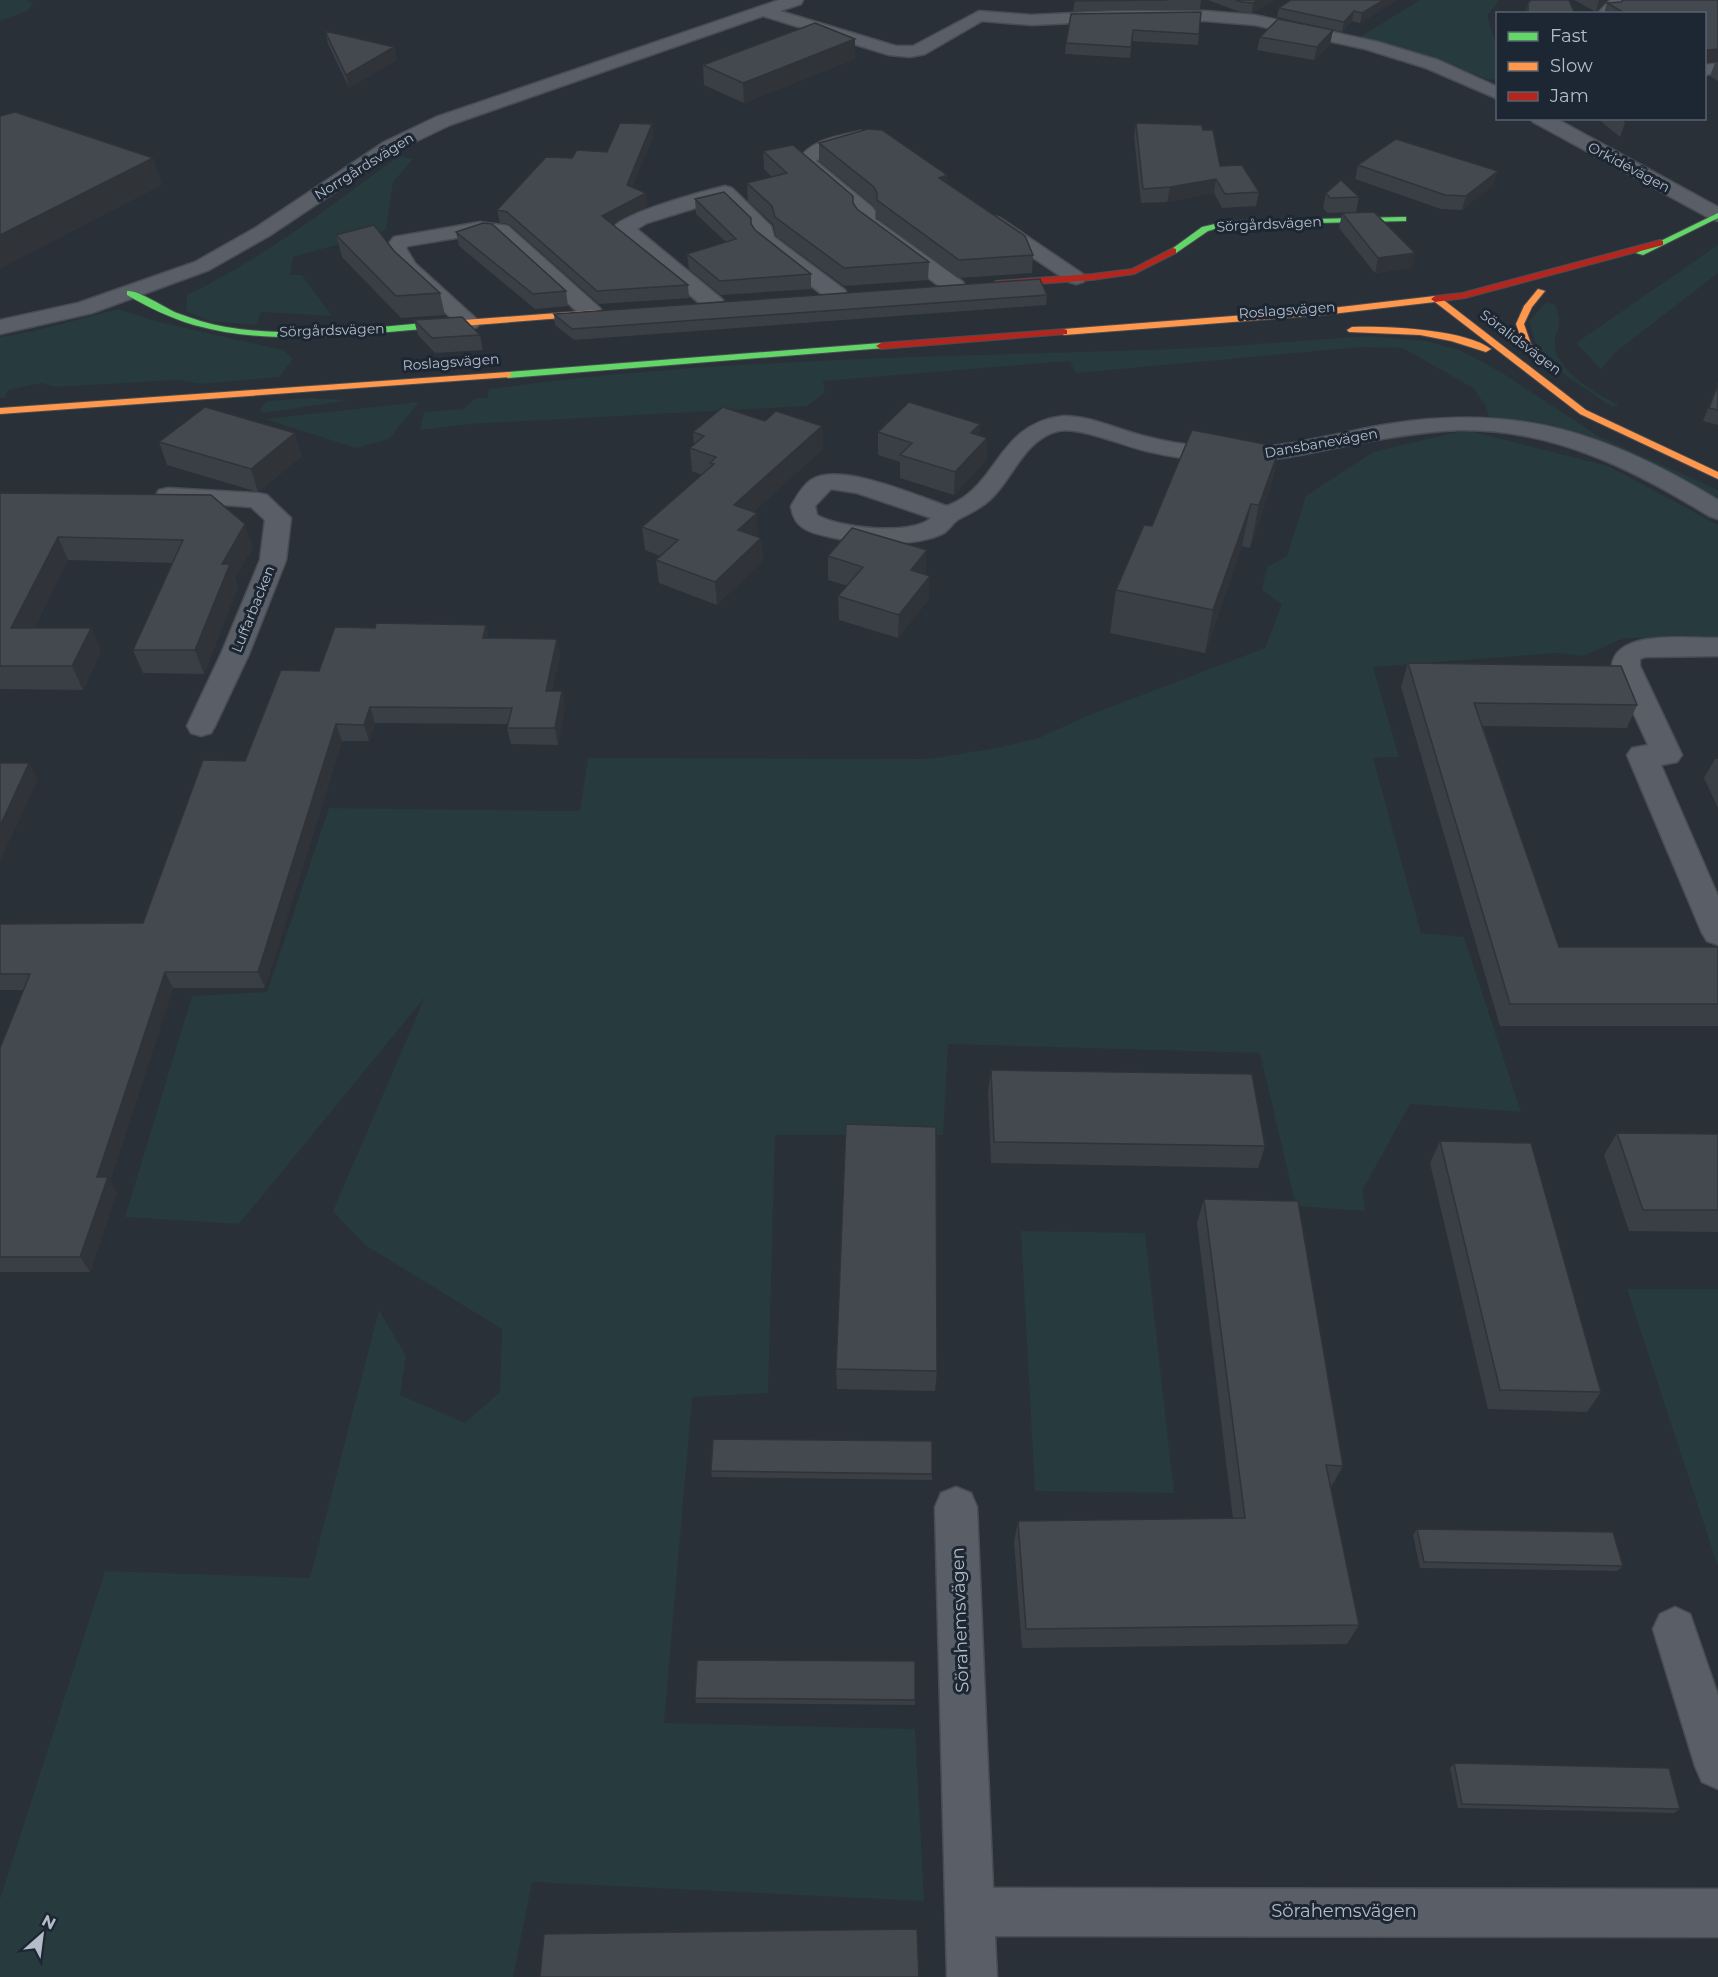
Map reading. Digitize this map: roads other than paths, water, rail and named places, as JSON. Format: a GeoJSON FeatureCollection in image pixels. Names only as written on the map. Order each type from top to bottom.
{"type":"FeatureCollection","features":[{"type":"Feature","properties":{"kind":"main road","name":"Roslagsvägen"},"geometry":{"type":"LineString","coordinates":[[1585,277],[1621,263],[1718,215]]}},
{"type":"Feature","properties":{"kind":"main road","name":"Sörgårdsvägen"},"geometry":{"type":"LineString","coordinates":[[932,288],[1076,278],[1134,271],[1172,252],[1205,229],[1228,224],[1403,219]]}},
{"type":"Feature","properties":{"kind":"main road","name":"Roslagsvägen"},"geometry":{"type":"LineString","coordinates":[[0,411],[1323,312],[1462,296],[1660,243]]}},
{"type":"Feature","properties":{"kind":"main road"},"geometry":{"type":"LineString","coordinates":[[1519,296],[1547,289],[1528,306],[1520,324],[1527,345],[1550,369]]}},
{"type":"Feature","properties":{"kind":"main road","name":"Sörgårdsvägen"},"geometry":{"type":"LineString","coordinates":[[130,293],[153,307],[181,319],[235,330],[297,334],[614,312]]}},
{"type":"Feature","properties":{"kind":"main road"},"geometry":{"type":"LineString","coordinates":[[814,297],[843,295]]}},
{"type":"Feature","properties":{"kind":"main road","name":"Söralidsvägen"},"geometry":{"type":"LineString","coordinates":[[1454,312],[1474,308],[1462,296]]}},
{"type":"Feature","properties":{"kind":"main road","name":"Söralidsvägen"},"geometry":{"type":"LineString","coordinates":[[1438,300],[1583,411],[1645,443],[1718,476]]}},
{"type":"Feature","properties":{"kind":"main road"},"geometry":{"type":"LineString","coordinates":[[692,306],[719,304]]}},
{"type":"Feature","properties":{"kind":"main road"},"geometry":{"type":"LineString","coordinates":[[1436,314],[1454,312]]}},
{"type":"Feature","properties":{"kind":"main road","name":"Roslagsvägen"},"geometry":{"type":"LineString","coordinates":[[905,344],[1196,334],[1406,318]]}},
{"type":"Feature","properties":{"kind":"main road"},"geometry":{"type":"LineString","coordinates":[[1343,331],[1401,327],[1421,329],[1454,336],[1516,361]]}},
{"type":"Feature","properties":{"kind":"main road"},"geometry":{"type":"LineString","coordinates":[[1196,334],[1219,334]]}},
{"type":"Feature","properties":{"kind":"main road","name":"Söralidsvägen"},"geometry":{"type":"LineString","coordinates":[[1509,336],[1550,369],[1583,411]]}},
{"type":"Feature","properties":{"kind":"street","name":"Norrgårdsvägen"},"geometry":{"type":"LineString","coordinates":[[0,327],[38,320],[130,293],[202,266],[262,232],[391,146],[443,121],[763,6],[795,0]]}},
{"type":"Feature","properties":{"kind":"street"},"geometry":{"type":"LineString","coordinates":[[763,6],[895,51],[910,52],[933,43],[1002,0]]}},
{"type":"Feature","properties":{"kind":"street"},"geometry":{"type":"LineString","coordinates":[[1607,12],[1619,0]]}},
{"type":"Feature","properties":{"kind":"street"},"geometry":{"type":"LineString","coordinates":[[1255,20],[1273,10]]}},
{"type":"Feature","properties":{"kind":"street"},"geometry":{"type":"LineString","coordinates":[[979,16],[1039,20],[1187,15],[1255,20],[1367,45],[1432,64],[1496,94]]}},
{"type":"Feature","properties":{"kind":"street","name":"Orkidévägen"},"geometry":{"type":"LineString","coordinates":[[1544,120],[1718,215]]}},
{"type":"Feature","properties":{"kind":"street"},"geometry":{"type":"LineString","coordinates":[[877,137],[869,136],[830,143],[811,153],[807,162],[865,211],[865,221],[966,286]]}},
{"type":"Feature","properties":{"kind":"street"},"geometry":{"type":"LineString","coordinates":[[719,304],[623,228],[640,219],[725,192],[764,230],[764,239],[843,295]]}},
{"type":"Feature","properties":{"kind":"street"},"geometry":{"type":"LineString","coordinates":[[976,211],[1076,278]]}},
{"type":"Feature","properties":{"kind":"street"},"geometry":{"type":"LineString","coordinates":[[469,322],[407,267],[395,248],[401,241],[480,228],[501,230],[592,313]]}},
{"type":"Feature","properties":{"kind":"street","name":"Dansbanevägen"},"geometry":{"type":"LineString","coordinates":[[947,515],[937,527],[921,532],[903,535],[872,534],[820,527],[805,518],[803,506],[821,483],[832,480],[867,488],[947,515],[959,513],[972,505],[987,490],[1022,443],[1037,430],[1052,424],[1072,422],[1168,448],[1211,454],[1248,455],[1297,450],[1358,436],[1460,423],[1509,426],[1565,438],[1615,455],[1661,477],[1718,511]]}},
{"type":"Feature","properties":{"kind":"street","name":"Luffarbacken"},"geometry":{"type":"LineString","coordinates":[[142,495],[197,495],[258,500],[278,518],[273,560],[236,654],[201,726]]}},
{"type":"Feature","properties":{"kind":"street"},"geometry":{"type":"LineString","coordinates":[[1718,647],[1640,648],[1630,652],[1625,660],[1626,670],[1667,755],[1642,755],[1718,933]]}},
{"type":"Feature","properties":{"kind":"street","name":"Sörahemsvägen"},"geometry":{"type":"LineString","coordinates":[[956,1507],[972,1977]]}},
{"type":"Feature","properties":{"kind":"street"},"geometry":{"type":"LineString","coordinates":[[1675,1629],[1718,1766]]}},
{"type":"Feature","properties":{"kind":"street","name":"Sörahemsvägen"},"geometry":{"type":"LineString","coordinates":[[970,1912],[1718,1913]]}}]}
